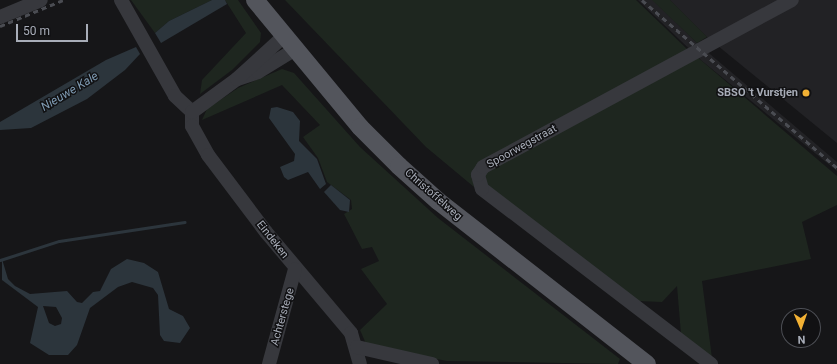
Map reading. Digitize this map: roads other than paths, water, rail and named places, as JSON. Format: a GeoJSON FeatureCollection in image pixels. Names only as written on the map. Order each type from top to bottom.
{"type":"FeatureCollection","features":[{"type":"Feature","properties":{"kind":"main road","name":"Christoffelweg"},"geometry":{"type":"LineString","coordinates":[[255,0],[288,43],[360,127],[438,201],[648,362]]}},
{"type":"Feature","properties":{"kind":"street"},"geometry":{"type":"LineString","coordinates":[[0,17],[41,0]]}},
{"type":"Feature","properties":{"kind":"street"},"geometry":{"type":"LineString","coordinates":[[121,0],[175,96],[192,112],[288,43]]}},
{"type":"Feature","properties":{"kind":"street","name":"Spoorwegstraat"},"geometry":{"type":"LineString","coordinates":[[711,364],[482,189],[478,175],[490,163],[792,0]]}},
{"type":"Feature","properties":{"kind":"street","name":"Eindeken"},"geometry":{"type":"LineString","coordinates":[[192,112],[192,126],[208,155],[295,269],[351,333],[357,347],[360,364]]}},
{"type":"Feature","properties":{"kind":"street","name":"Achterstege"},"geometry":{"type":"LineString","coordinates":[[269,364],[295,269]]}},
{"type":"Feature","properties":{"kind":"street"},"geometry":{"type":"LineString","coordinates":[[357,347],[432,364]]}},
{"type":"Feature","properties":{"kind":"water"},"geometry":{"type":"Polygon","coordinates":[[[212,0],[225,0],[227,4],[161,43],[155,33],[169,21],[212,0]]]}},
{"type":"Feature","properties":{"kind":"water","name":"Nieuwe Kale"},"geometry":{"type":"Polygon","coordinates":[[[136,47],[140,54],[125,70],[87,99],[31,128],[0,130],[0,122],[106,60],[136,47]]]}},
{"type":"Feature","properties":{"kind":"water"},"geometry":{"type":"Polygon","coordinates":[[[277,107],[293,112],[300,121],[299,141],[317,159],[326,184],[320,189],[308,172],[288,180],[284,177],[280,167],[294,161],[295,154],[269,118],[271,108],[277,107]]]}},
{"type":"Feature","properties":{"kind":"water"},"geometry":{"type":"Polygon","coordinates":[[[331,185],[350,200],[349,212],[340,210],[324,192],[331,185]]]}},
{"type":"Feature","properties":{"kind":"water"},"geometry":{"type":"Polygon","coordinates":[[[2,259],[8,279],[15,286],[30,294],[67,291],[77,302],[82,303],[93,292],[100,291],[111,269],[127,259],[144,263],[158,272],[169,309],[183,316],[190,328],[180,343],[164,341],[160,335],[158,295],[153,288],[132,282],[118,287],[90,308],[77,345],[68,355],[49,355],[30,343],[38,307],[2,280],[2,259]],[[43,306],[49,323],[55,326],[61,324],[62,318],[56,307],[43,306]]]}},
{"type":"Feature","properties":{"kind":"waterway"},"geometry":{"type":"LineString","coordinates":[[0,260],[59,241],[185,222]]}},
{"type":"Feature","properties":{"kind":"railway"},"geometry":{"type":"LineString","coordinates":[[0,26],[63,0]]}},
{"type":"Feature","properties":{"kind":"railway"},"geometry":{"type":"LineString","coordinates":[[642,0],[837,168]]}},
{"type":"Feature","properties":{"kind":"place","name":"SBSO 't Vurstjen"},"geometry":{"type":"Point","coordinates":[806,93]}}]}
